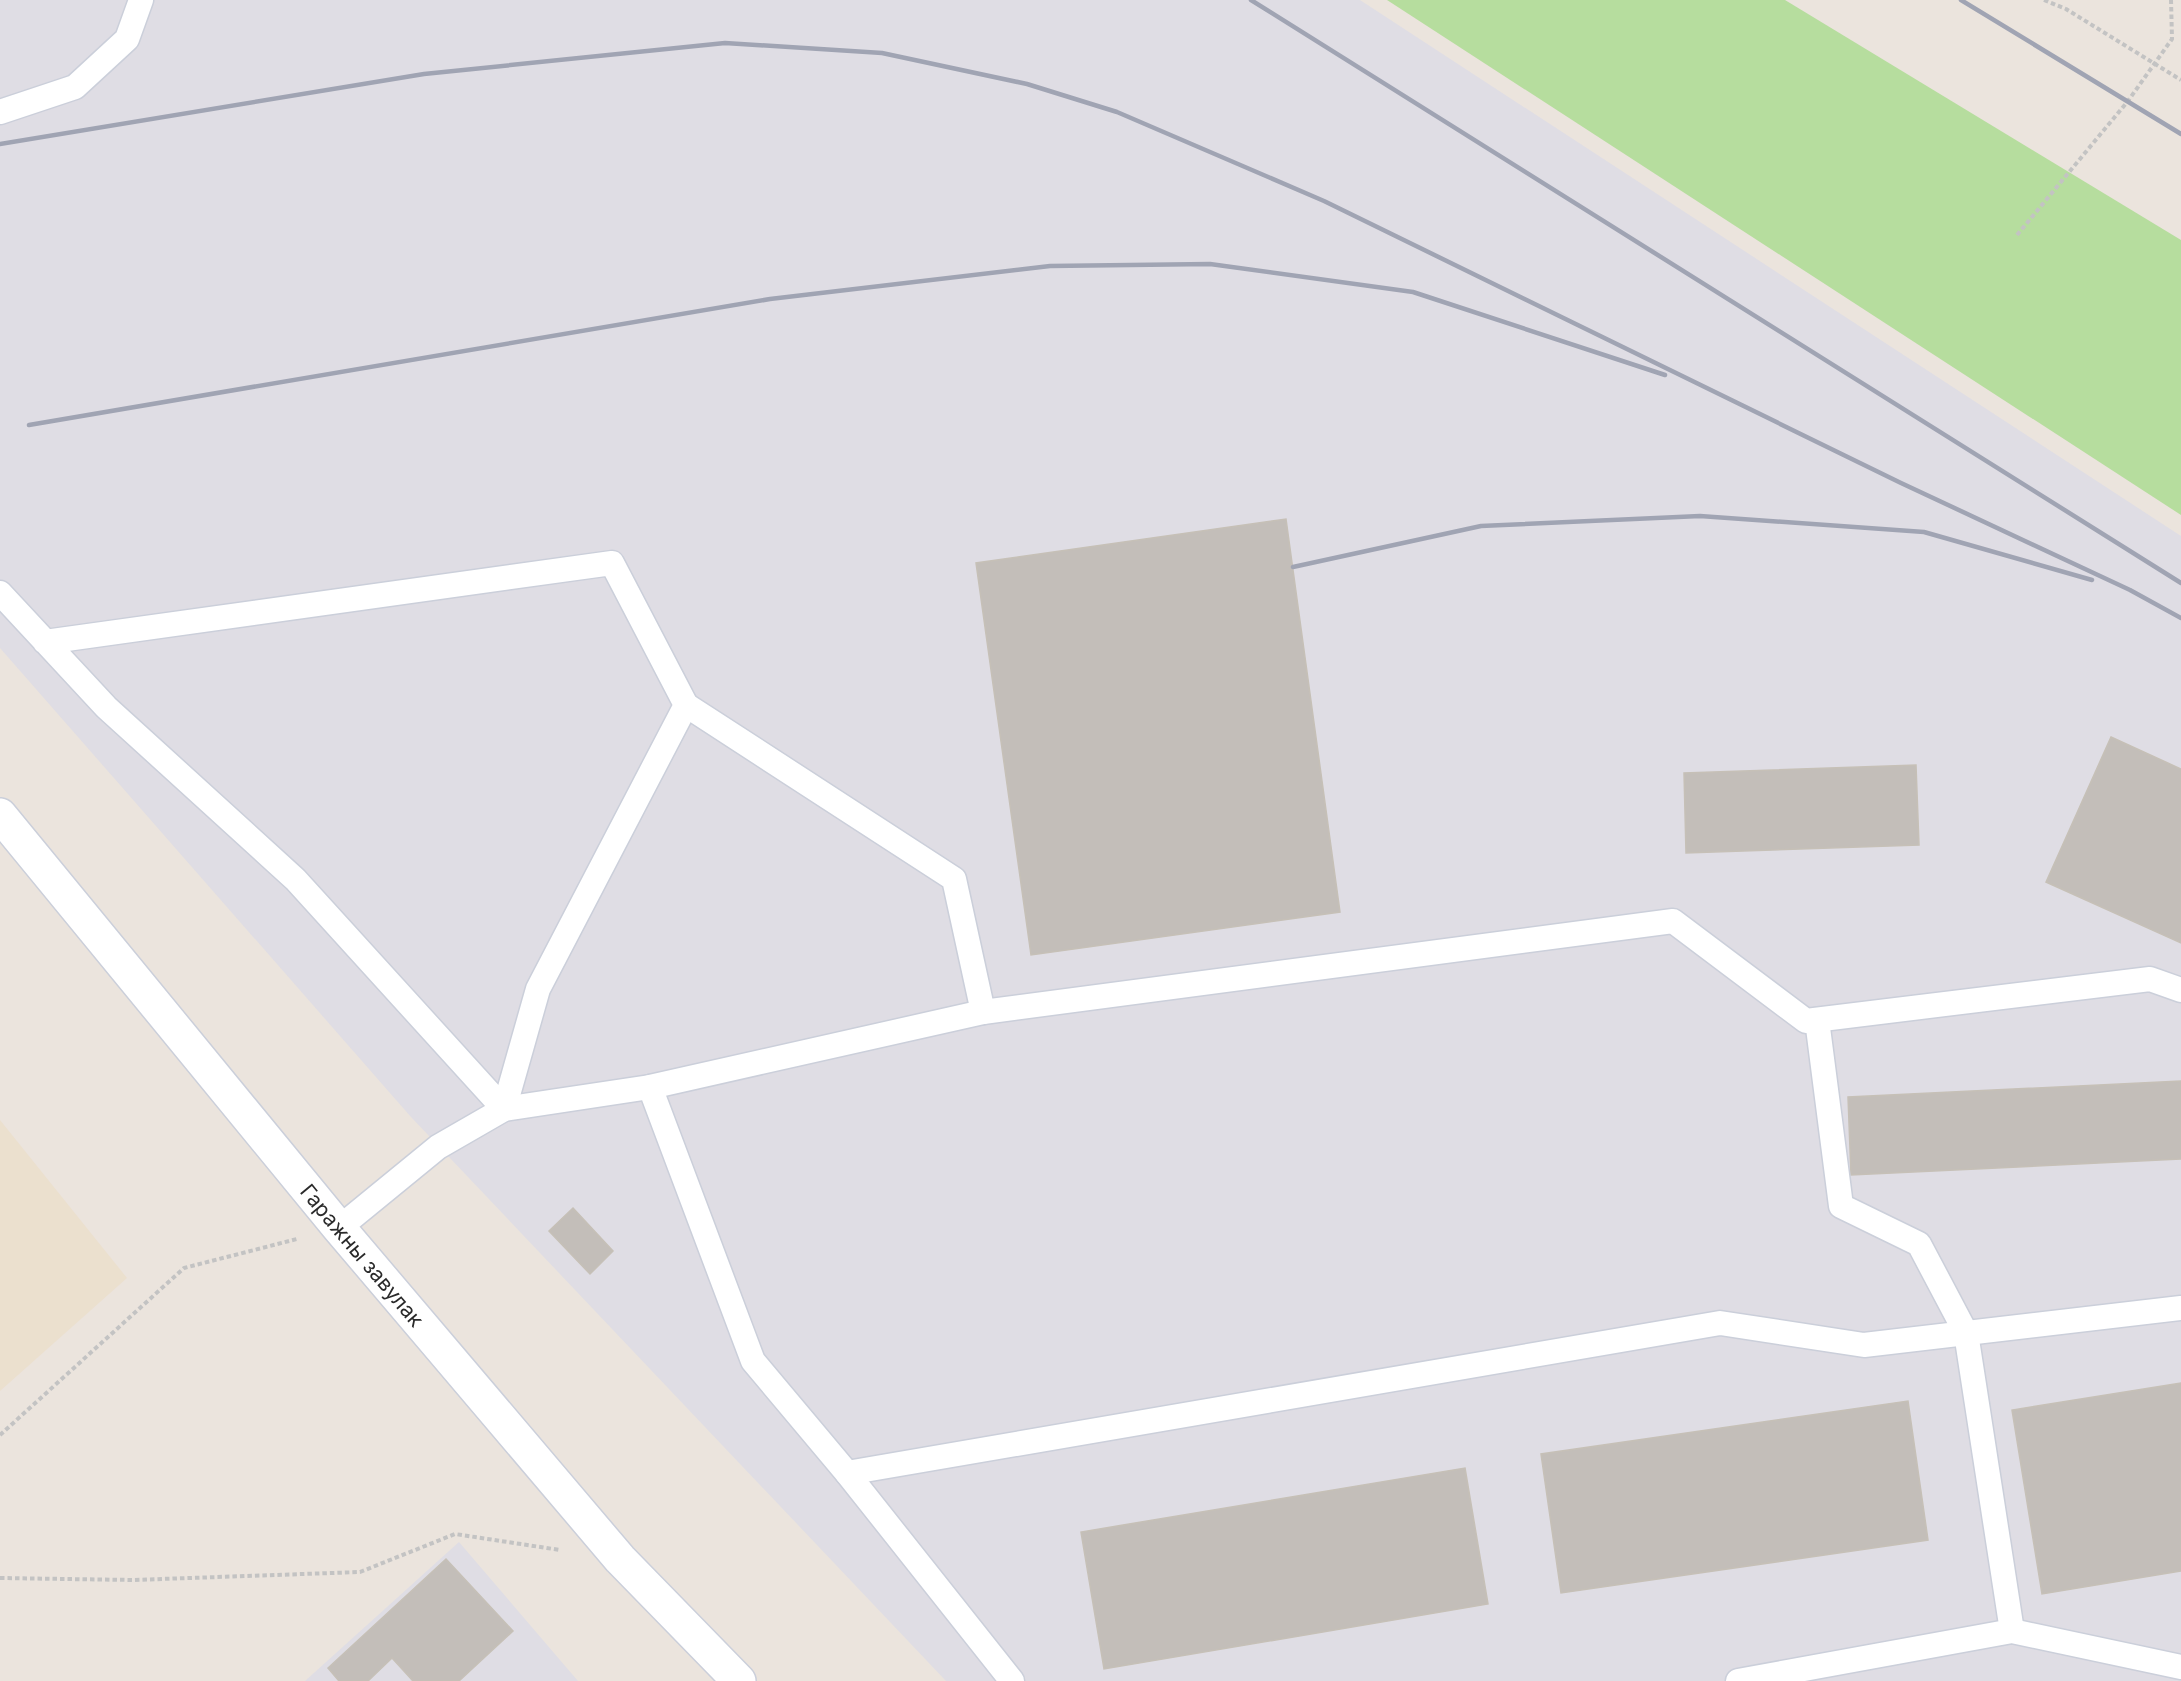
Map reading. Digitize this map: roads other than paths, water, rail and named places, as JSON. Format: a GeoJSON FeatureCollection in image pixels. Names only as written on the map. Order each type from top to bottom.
{"type":"FeatureCollection","features":[{"type":"Feature","properties":{"kind":"street","name":"Гаражны завулак"},"geometry":{"type":"LineString","coordinates":[[0,815],[339,1228],[620,1559],[739,1681]]}},
{"type":"Feature","properties":{"kind":"lane"},"geometry":{"type":"LineString","coordinates":[[0,112],[75,87],[127,39],[141,0]]}},
{"type":"Feature","properties":{"kind":"lane"},"geometry":{"type":"LineString","coordinates":[[45,642],[612,563],[686,705],[954,879],[983,1012]]}},
{"type":"Feature","properties":{"kind":"lane"},"geometry":{"type":"LineString","coordinates":[[0,593],[106,707],[295,879],[504,1109]]}},
{"type":"Feature","properties":{"kind":"lane"},"geometry":{"type":"LineString","coordinates":[[504,1109],[538,989],[686,705]]}},
{"type":"Feature","properties":{"kind":"lane"},"geometry":{"type":"LineString","coordinates":[[339,1228],[438,1147],[504,1109],[650,1087],[983,1012],[1673,921],[1806,1021],[2150,979],[2181,990]]}},
{"type":"Feature","properties":{"kind":"lane"},"geometry":{"type":"LineString","coordinates":[[1816,1020],[1841,1206],[1919,1244],[1966,1333],[2012,1631]]}},
{"type":"Feature","properties":{"kind":"lane"},"geometry":{"type":"LineString","coordinates":[[650,1087],[753,1360],[847,1473],[1012,1681]]}},
{"type":"Feature","properties":{"kind":"lane"},"geometry":{"type":"LineString","coordinates":[[847,1473],[1720,1323],[1864,1345],[2181,1308]]}},
{"type":"Feature","properties":{"kind":"lane"},"geometry":{"type":"LineString","coordinates":[[1738,1681],[2012,1631],[2181,1667]]}},
{"type":"Feature","properties":{"kind":"railway"},"geometry":{"type":"LineString","coordinates":[[1251,0],[2181,583]]}},
{"type":"Feature","properties":{"kind":"railway"},"geometry":{"type":"LineString","coordinates":[[1961,0],[2181,134]]}},
{"type":"Feature","properties":{"kind":"railway"},"geometry":{"type":"LineString","coordinates":[[0,144],[424,74],[725,43],[882,53],[1027,84],[1117,112],[1324,201],[1901,483],[2130,590],[2181,618]]}},
{"type":"Feature","properties":{"kind":"railway"},"geometry":{"type":"LineString","coordinates":[[29,425],[770,299],[1050,266],[1210,264],[1413,292],[1665,375]]}},
{"type":"Feature","properties":{"kind":"railway"},"geometry":{"type":"LineString","coordinates":[[1293,567],[1481,526],[1700,516],[1924,532],[2092,580]]}}]}
